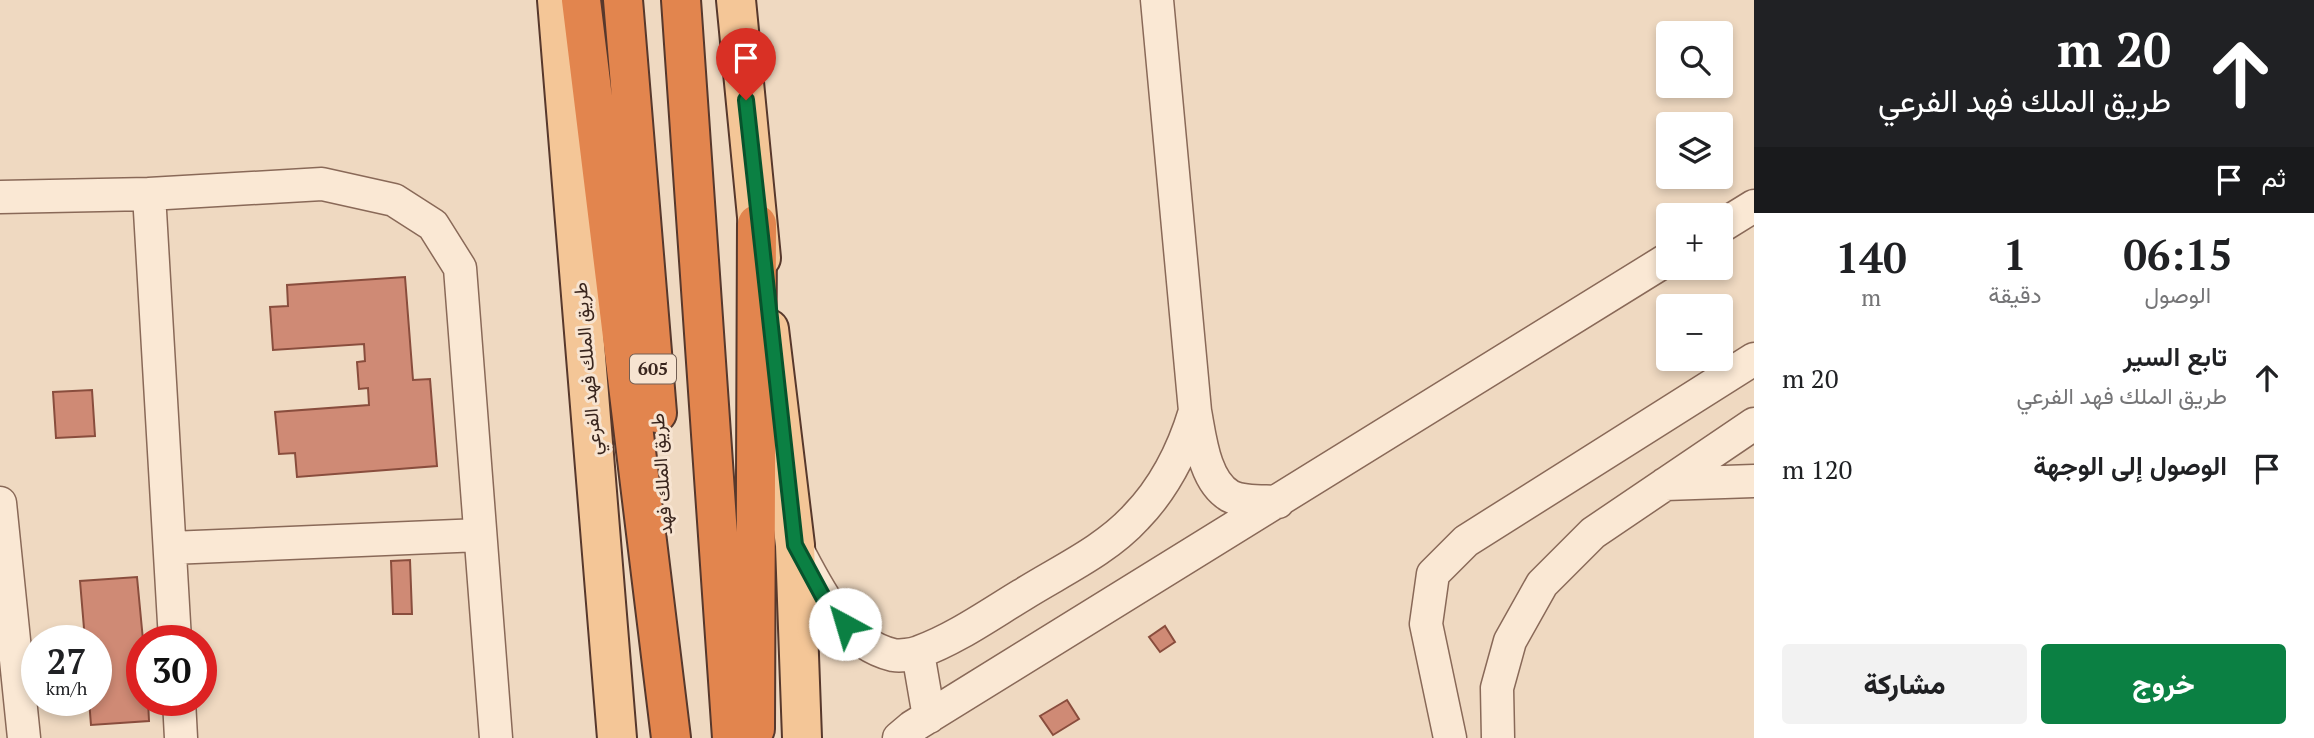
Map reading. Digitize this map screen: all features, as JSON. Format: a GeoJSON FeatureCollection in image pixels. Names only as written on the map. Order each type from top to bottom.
{"type":"FeatureCollection","features":[{"type":"Feature","properties":{"kind":"highway"},"geometry":{"type":"LineString","coordinates":[[580,0],[671,738]]}},
{"type":"Feature","properties":{"kind":"highway","name":"طريق الملك فهد"},"geometry":{"type":"LineString","coordinates":[[623,0],[680,738]]}},
{"type":"Feature","properties":{"kind":"highway","name":"605"},"geometry":{"type":"LineString","coordinates":[[681,0],[732,738]]}},
{"type":"Feature","properties":{"kind":"highway"},"geometry":{"type":"LineString","coordinates":[[754,738],[757,224]]}},
{"type":"Feature","properties":{"kind":"main road","name":"طريق الملك فهد الفرعي"},"geometry":{"type":"LineString","coordinates":[[557,0],[617,738]]}},
{"type":"Feature","properties":{"kind":"main road"},"geometry":{"type":"LineString","coordinates":[[736,0],[757,224],[795,545],[802,738]]}},
{"type":"Feature","properties":{"kind":"street"},"geometry":{"type":"LineString","coordinates":[[1157,0],[1195,411],[1203,449],[1214,480],[1230,496],[1278,502]]}},
{"type":"Feature","properties":{"kind":"street"},"geometry":{"type":"LineString","coordinates":[[0,197],[149,194],[322,184],[394,200],[433,225],[460,268],[496,738]]}},
{"type":"Feature","properties":{"kind":"street"},"geometry":{"type":"LineString","coordinates":[[149,194],[174,625]]}},
{"type":"Feature","properties":{"kind":"street"},"geometry":{"type":"LineString","coordinates":[[1733,219],[1754,206]]}},
{"type":"Feature","properties":{"kind":"street"},"geometry":{"type":"LineString","coordinates":[[898,738],[1656,266]]}},
{"type":"Feature","properties":{"kind":"street"},"geometry":{"type":"LineString","coordinates":[[1450,738],[1426,624],[1433,574],[1466,541],[1754,359]]}},
{"type":"Feature","properties":{"kind":"street"},"geometry":{"type":"LineString","coordinates":[[795,545],[823,597],[845,624],[871,647],[896,656],[918,653],[966,629],[1110,541],[1136,517],[1162,486],[1184,447],[1195,411]]}},
{"type":"Feature","properties":{"kind":"street"},"geometry":{"type":"LineString","coordinates":[[1498,738],[1497,688],[1510,641],[1542,584],[1593,533],[1754,424]]}},
{"type":"Feature","properties":{"kind":"street"},"geometry":{"type":"LineString","coordinates":[[1664,484],[1754,481]]}},
{"type":"Feature","properties":{"kind":"street"},"geometry":{"type":"LineString","coordinates":[[0,503],[24,738]]}},
{"type":"Feature","properties":{"kind":"street"},"geometry":{"type":"LineString","coordinates":[[170,548],[480,535]]}},
{"type":"Feature","properties":{"kind":"street"},"geometry":{"type":"LineString","coordinates":[[918,653],[929,717]]}},
{"type":"Feature","properties":{"kind":"street"},"geometry":{"type":"LineString","coordinates":[[180,716],[181,738]]}},
{"type":"Feature","properties":{"kind":"building"},"geometry":{"type":"Polygon","coordinates":[[[405,277],[413,380],[430,379],[437,466],[297,477],[295,453],[279,454],[275,412],[369,405],[368,388],[359,389],[357,362],[365,361],[364,344],[273,350],[270,307],[288,306],[287,285],[405,277]]]}},
{"type":"Feature","properties":{"kind":"building"},"geometry":{"type":"Polygon","coordinates":[[[92,390],[95,436],[56,438],[53,392],[92,390]]]}},
{"type":"Feature","properties":{"kind":"building"},"geometry":{"type":"Polygon","coordinates":[[[410,560],[412,614],[393,614],[391,561],[410,560]]]}},
{"type":"Feature","properties":{"kind":"building"},"geometry":{"type":"Polygon","coordinates":[[[137,577],[142,625],[126,625],[126,716],[149,716],[149,721],[91,725],[90,716],[112,716],[112,625],[84,625],[80,581],[137,577]]]}},
{"type":"Feature","properties":{"kind":"building"},"geometry":{"type":"Polygon","coordinates":[[[1165,626],[1175,642],[1160,652],[1149,637],[1165,626]]]}},
{"type":"Feature","properties":{"kind":"building"},"geometry":{"type":"Polygon","coordinates":[[[1067,700],[1079,719],[1053,735],[1040,716],[1067,700]]]}},
{"type":"Feature","properties":{"kind":"route"},"geometry":{"type":"LineString","coordinates":[[746,100],[757,224],[795,545],[823,597],[845,624]]}}]}
